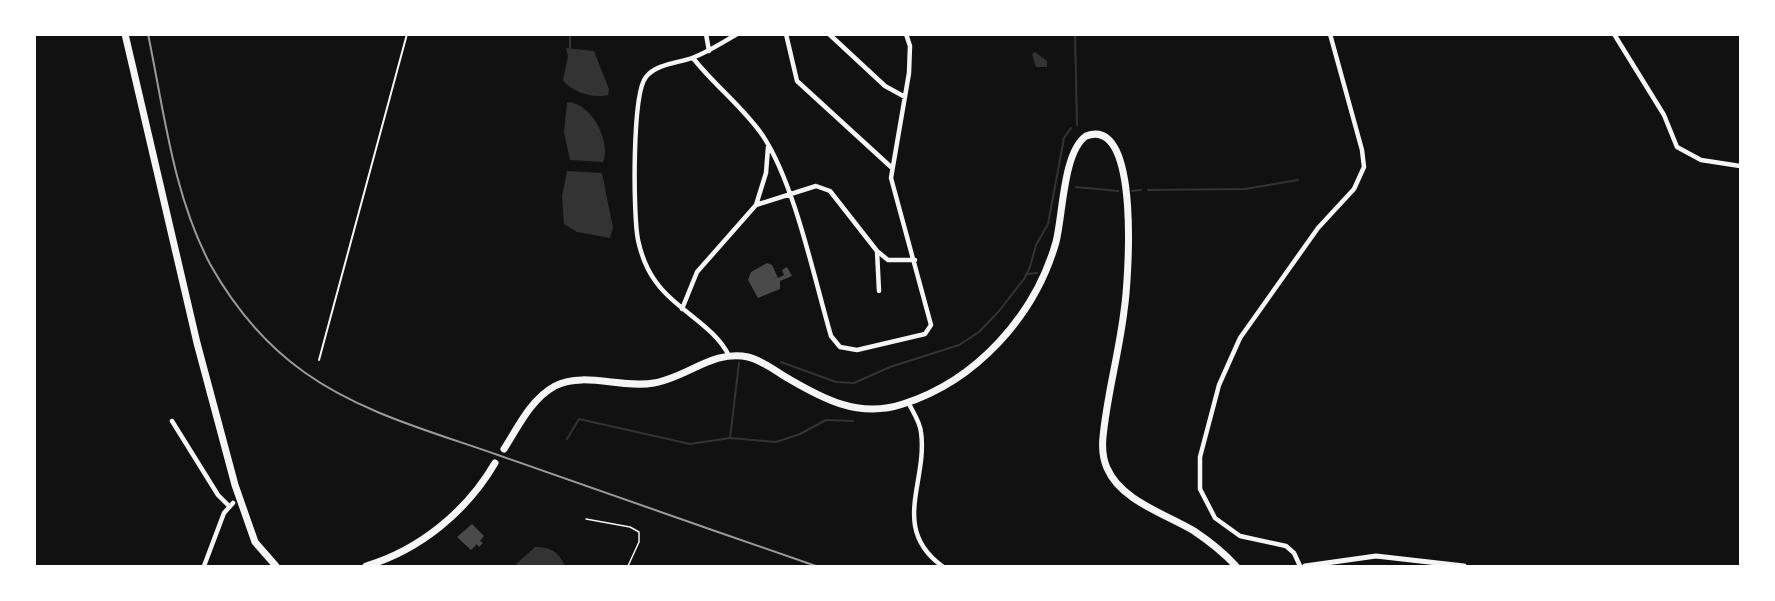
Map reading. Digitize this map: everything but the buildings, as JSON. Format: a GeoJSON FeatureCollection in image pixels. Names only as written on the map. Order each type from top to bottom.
{"type":"FeatureCollection","features":[{"type":"Feature","properties":{"kind":"main road"},"geometry":{"type":"LineString","coordinates":[[125,34],[197,343],[237,492],[255,542],[276,567]]}},
{"type":"Feature","properties":{"kind":"main road"},"geometry":{"type":"LineString","coordinates":[[504,449],[536,401],[556,386],[575,381],[635,385],[657,383],[714,359],[729,356],[754,358],[818,396],[851,408],[886,408],[933,392],[962,375],[999,342],[1015,321],[1038,286],[1049,262],[1058,234],[1073,151],[1086,136],[1102,135],[1116,149],[1122,169],[1127,195],[1128,236],[1125,310],[1103,439],[1106,466],[1129,494],[1200,535],[1236,567]]}},
{"type":"Feature","properties":{"kind":"main road"},"geometry":{"type":"LineString","coordinates":[[366,567],[414,545],[440,527],[464,504],[495,463]]}},
{"type":"Feature","properties":{"kind":"street"},"geometry":{"type":"LineString","coordinates":[[706,34],[709,51]]}},
{"type":"Feature","properties":{"kind":"street"},"geometry":{"type":"LineString","coordinates":[[729,356],[718,337],[682,309],[655,280],[638,241],[636,109],[640,88],[649,74],[709,51],[737,34]]}},
{"type":"Feature","properties":{"kind":"street"},"geometry":{"type":"LineString","coordinates":[[786,34],[797,81],[891,167]]}},
{"type":"Feature","properties":{"kind":"street"},"geometry":{"type":"LineString","coordinates":[[829,34],[885,86],[905,97]]}},
{"type":"Feature","properties":{"kind":"street"},"geometry":{"type":"LineString","coordinates":[[693,58],[759,130],[768,145],[789,194],[831,336],[840,348],[857,350],[925,334],[930,330],[931,319],[892,183],[891,167],[905,97],[910,56],[906,34]]}},
{"type":"Feature","properties":{"kind":"street"},"geometry":{"type":"LineString","coordinates":[[1300,567],[1294,553],[1286,546],[1245,538],[1220,524],[1202,496],[1199,467],[1216,395],[1240,338],[1318,228],[1354,189],[1362,174],[1364,160],[1362,150],[1330,34]]}},
{"type":"Feature","properties":{"kind":"street"},"geometry":{"type":"LineString","coordinates":[[1614,34],[1664,115],[1677,147],[1701,160],[1740,166]]}},
{"type":"Feature","properties":{"kind":"street"},"geometry":{"type":"LineString","coordinates":[[682,309],[697,272],[756,205],[766,173],[768,145]]}},
{"type":"Feature","properties":{"kind":"street"},"geometry":{"type":"LineString","coordinates":[[756,205],[816,186],[826,188],[877,252],[888,260],[915,260]]}},
{"type":"Feature","properties":{"kind":"street"},"geometry":{"type":"LineString","coordinates":[[877,252],[879,291]]}},
{"type":"Feature","properties":{"kind":"street"},"geometry":{"type":"LineString","coordinates":[[908,402],[922,436],[914,506],[916,531],[926,552],[942,567]]}},
{"type":"Feature","properties":{"kind":"street"},"geometry":{"type":"LineString","coordinates":[[172,422],[218,495],[231,504],[204,567]]}},
{"type":"Feature","properties":{"kind":"street"},"geometry":{"type":"LineString","coordinates":[[1305,567],[1354,557],[1385,556],[1464,567]]}},
{"type":"Feature","properties":{"kind":"lane"},"geometry":{"type":"LineString","coordinates":[[319,360],[407,34]]}},
{"type":"Feature","properties":{"kind":"path"},"geometry":{"type":"LineString","coordinates":[[586,519],[630,527],[639,532],[639,542],[628,567]]}},
{"type":"Feature","properties":{"kind":"shaded area"},"geometry":{"type":"Polygon","coordinates":[[[566,48],[594,51],[609,89],[608,95],[584,94],[563,80],[568,56],[566,48]]]}},
{"type":"Feature","properties":{"kind":"shaded area"},"geometry":{"type":"Polygon","coordinates":[[[1035,52],[1047,61],[1047,67],[1036,67],[1032,54],[1035,52]]]}},
{"type":"Feature","properties":{"kind":"shaded area"},"geometry":{"type":"Polygon","coordinates":[[[570,102],[586,110],[598,126],[604,145],[603,162],[570,160],[564,132],[567,103],[570,102]]]}},
{"type":"Feature","properties":{"kind":"shaded area"},"geometry":{"type":"Polygon","coordinates":[[[567,171],[602,173],[613,228],[610,238],[577,232],[564,224],[562,196],[567,171]]]}},
{"type":"Feature","properties":{"kind":"shaded area"},"geometry":{"type":"Polygon","coordinates":[[[535,547],[554,551],[565,566],[514,566],[535,547]]]}},
{"type":"Feature","properties":{"kind":"waterway"},"geometry":{"type":"LineString","coordinates":[[570,34],[570,48]]}},
{"type":"Feature","properties":{"kind":"waterway"},"geometry":{"type":"LineString","coordinates":[[1075,34],[1077,125]]}},
{"type":"Feature","properties":{"kind":"waterway"},"geometry":{"type":"LineString","coordinates":[[781,362],[836,382],[854,383],[890,367],[959,345],[979,332],[999,311],[1024,279],[1030,267],[1036,245],[1048,224],[1064,138],[1071,128]]}},
{"type":"Feature","properties":{"kind":"waterway"},"geometry":{"type":"LineString","coordinates":[[1148,190],[1245,189],[1298,180]]}},
{"type":"Feature","properties":{"kind":"waterway"},"geometry":{"type":"LineString","coordinates":[[1076,187],[1118,191]]}},
{"type":"Feature","properties":{"kind":"waterway"},"geometry":{"type":"LineString","coordinates":[[1132,191],[1141,190]]}},
{"type":"Feature","properties":{"kind":"waterway"},"geometry":{"type":"LineString","coordinates":[[1028,274],[1037,273]]}},
{"type":"Feature","properties":{"kind":"waterway"},"geometry":{"type":"LineString","coordinates":[[730,438],[739,363]]}},
{"type":"Feature","properties":{"kind":"waterway"},"geometry":{"type":"LineString","coordinates":[[567,439],[579,419],[690,444],[730,438],[776,442],[800,434],[826,420],[853,421]]}},
{"type":"Feature","properties":{"kind":"railway"},"geometry":{"type":"LineString","coordinates":[[148,34],[171,152],[197,237],[210,264],[240,310],[263,337],[290,361],[349,399],[398,420],[816,566]]}}]}
